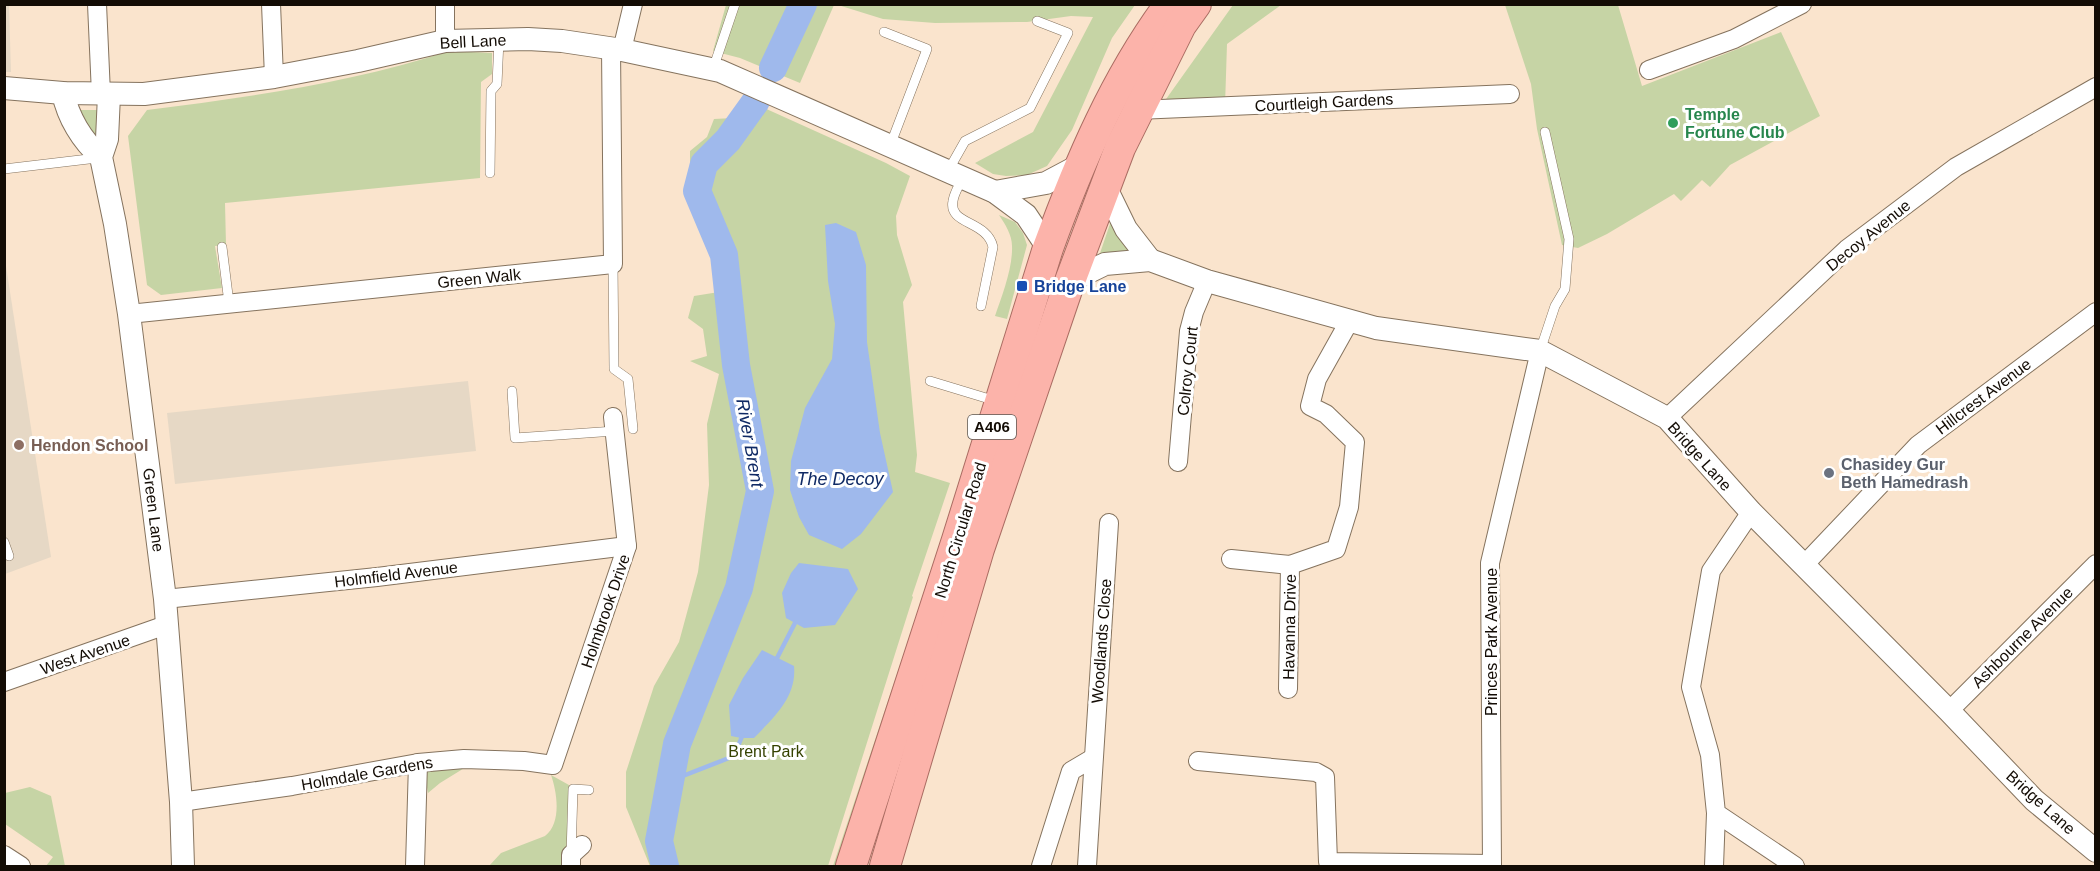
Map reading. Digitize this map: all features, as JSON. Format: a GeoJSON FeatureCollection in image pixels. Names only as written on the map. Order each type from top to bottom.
{"type":"FeatureCollection","features":[{"type":"Feature","properties":{"kind":"highway","name":"North Circular Road"},"geometry":{"type":"LineString","coordinates":[[851,867],[957,540],[1048,248],[1078,166],[1152,27],[1170,4]]}},
{"type":"Feature","properties":{"kind":"highway","name":"North Circular Road"},"geometry":{"type":"LineString","coordinates":[[885,867],[979,549],[1104,186],[1137,110],[1181,25],[1196,4]]}},
{"type":"Feature","properties":{"kind":"street"},"geometry":{"type":"LineString","coordinates":[[97,4],[105,94]]}},
{"type":"Feature","properties":{"kind":"street"},"geometry":{"type":"LineString","coordinates":[[271,4],[274,77]]}},
{"type":"Feature","properties":{"kind":"street"},"geometry":{"type":"LineString","coordinates":[[445,4],[445,41]]}},
{"type":"Feature","properties":{"kind":"street"},"geometry":{"type":"LineString","coordinates":[[614,264],[617,49],[633,4]]}},
{"type":"Feature","properties":{"kind":"street"},"geometry":{"type":"LineString","coordinates":[[1649,70],[1734,39],[1802,4]]}},
{"type":"Feature","properties":{"kind":"street","name":"Bell Lane"},"geometry":{"type":"LineString","coordinates":[[4,88],[63,93],[144,94],[274,77],[445,41],[499,39],[562,41],[617,49],[713,69],[779,95],[890,146]]}},
{"type":"Feature","properties":{"kind":"street","name":"Decoy Avenue"},"geometry":{"type":"LineString","coordinates":[[1667,418],[1847,249],[1956,167],[2096,87]]}},
{"type":"Feature","properties":{"kind":"street","name":"Green Lane"},"geometry":{"type":"LineString","coordinates":[[63,93],[66,107],[88,146],[101,157]]}},
{"type":"Feature","properties":{"kind":"street","name":"Green Lane"},"geometry":{"type":"LineString","coordinates":[[105,94],[106,139],[101,157],[115,224],[129,314],[165,599],[181,802],[183,867]]}},
{"type":"Feature","properties":{"kind":"street","name":"Courtleigh Gardens"},"geometry":{"type":"LineString","coordinates":[[1137,110],[1510,94]]}},
{"type":"Feature","properties":{"kind":"street"},"geometry":{"type":"LineString","coordinates":[[890,146],[995,192],[1026,215],[1048,248]]}},
{"type":"Feature","properties":{"kind":"street"},"geometry":{"type":"LineString","coordinates":[[995,192],[1046,183],[1078,166]]}},
{"type":"Feature","properties":{"kind":"street"},"geometry":{"type":"LineString","coordinates":[[1104,186],[1126,229],[1150,260]]}},
{"type":"Feature","properties":{"kind":"street","name":"Bridge Lane"},"geometry":{"type":"LineString","coordinates":[[1070,281],[1105,264],[1150,260],[1207,281],[1376,328],[1540,351],[1667,418],[1751,512],[2034,800],[2096,851]]}},
{"type":"Feature","properties":{"kind":"street","name":"Green Walk"},"geometry":{"type":"LineString","coordinates":[[129,314],[614,264]]}},
{"type":"Feature","properties":{"kind":"street","name":"Colroy Court"},"geometry":{"type":"LineString","coordinates":[[1178,462],[1189,331],[1207,281]]}},
{"type":"Feature","properties":{"kind":"street","name":"Hillcrest Avenue"},"geometry":{"type":"LineString","coordinates":[[1804,566],[1918,445],[2096,312]]}},
{"type":"Feature","properties":{"kind":"street","name":"Havanna Drive"},"geometry":{"type":"LineString","coordinates":[[1231,559],[1290,566],[1336,549],[1349,507],[1355,442],[1326,414],[1310,406],[1317,380],[1350,320]]}},
{"type":"Feature","properties":{"kind":"street","name":"Princes Park Avenue"},"geometry":{"type":"LineString","coordinates":[[1492,865],[1490,563],[1540,351]]}},
{"type":"Feature","properties":{"kind":"street","name":"Holmbrook Drive"},"geometry":{"type":"LineString","coordinates":[[553,765],[627,546],[620,426]]}},
{"type":"Feature","properties":{"kind":"street"},"geometry":{"type":"LineString","coordinates":[[1714,867],[1716,813],[1710,755],[1691,687],[1711,571],[1751,512]]}},
{"type":"Feature","properties":{"kind":"street","name":"Woodlands Close"},"geometry":{"type":"LineString","coordinates":[[1087,867],[1109,524]]}},
{"type":"Feature","properties":{"kind":"street","name":"Holmfield Avenue"},"geometry":{"type":"LineString","coordinates":[[165,599],[377,577],[627,546]]}},
{"type":"Feature","properties":{"kind":"street","name":"Ashbourne Avenue"},"geometry":{"type":"LineString","coordinates":[[1949,711],[2096,564]]}},
{"type":"Feature","properties":{"kind":"street","name":"Havanna Drive"},"geometry":{"type":"LineString","coordinates":[[1288,690],[1290,566]]}},
{"type":"Feature","properties":{"kind":"street","name":"West Avenue"},"geometry":{"type":"LineString","coordinates":[[4,682],[166,625]]}},
{"type":"Feature","properties":{"kind":"street"},"geometry":{"type":"LineString","coordinates":[[1041,867],[1071,771],[1093,758]]}},
{"type":"Feature","properties":{"kind":"street","name":"Holmdale Gardens"},"geometry":{"type":"LineString","coordinates":[[181,802],[292,786],[417,763],[464,759],[524,761],[553,765]]}},
{"type":"Feature","properties":{"kind":"street"},"geometry":{"type":"LineString","coordinates":[[1198,761],[1316,772],[1325,777],[1328,862],[1492,865]]}},
{"type":"Feature","properties":{"kind":"street"},"geometry":{"type":"LineString","coordinates":[[415,867],[417,763]]}},
{"type":"Feature","properties":{"kind":"street"},"geometry":{"type":"LineString","coordinates":[[1716,813],[1795,867]]}},
{"type":"Feature","properties":{"kind":"street"},"geometry":{"type":"LineString","coordinates":[[4,855],[21,867]]}},
{"type":"Feature","properties":{"kind":"lane"},"geometry":{"type":"LineString","coordinates":[[713,69],[735,4]]}},
{"type":"Feature","properties":{"kind":"lane"},"geometry":{"type":"LineString","coordinates":[[981,306],[993,247],[983,230],[963,220],[954,211],[955,174],[965,141],[1030,108],[1068,33],[1038,21]]}},
{"type":"Feature","properties":{"kind":"lane"},"geometry":{"type":"LineString","coordinates":[[884,32],[927,49],[890,146]]}},
{"type":"Feature","properties":{"kind":"lane"},"geometry":{"type":"LineString","coordinates":[[490,173],[491,91],[497,84],[499,39]]}},
{"type":"Feature","properties":{"kind":"lane"},"geometry":{"type":"LineString","coordinates":[[1540,351],[1555,306],[1565,289],[1569,239],[1545,132]]}},
{"type":"Feature","properties":{"kind":"lane"},"geometry":{"type":"LineString","coordinates":[[4,169],[101,157]]}},
{"type":"Feature","properties":{"kind":"lane"},"geometry":{"type":"LineString","coordinates":[[222,248],[229,303]]}},
{"type":"Feature","properties":{"kind":"lane"},"geometry":{"type":"LineString","coordinates":[[512,391],[515,438],[620,426],[628,379],[614,369],[614,264]]}},
{"type":"Feature","properties":{"kind":"lane"},"geometry":{"type":"LineString","coordinates":[[930,381],[1000,403]]}},
{"type":"Feature","properties":{"kind":"lane"},"geometry":{"type":"LineString","coordinates":[[4,542],[9,556]]}},
{"type":"Feature","properties":{"kind":"lane"},"geometry":{"type":"LineString","coordinates":[[575,856],[573,789],[589,790]]}},
{"type":"Feature","properties":{"kind":"shaded area"},"geometry":{"type":"Polygon","coordinates":[[[5,4],[9,5],[11,72],[5,72],[5,4]]]}},
{"type":"Feature","properties":{"kind":"shaded area","name":"Hendon School"},"geometry":{"type":"Polygon","coordinates":[[[4,253],[51,557],[5,574],[4,574],[4,253]]]}},
{"type":"Feature","properties":{"kind":"shaded area"},"geometry":{"type":"Polygon","coordinates":[[[468,381],[476,451],[175,484],[167,413],[468,381]]]}},
{"type":"Feature","properties":{"kind":"green space"},"geometry":{"type":"Polygon","coordinates":[[[726,5],[834,5],[800,83],[740,58],[713,51],[726,5]]]}},
{"type":"Feature","properties":{"kind":"green space"},"geometry":{"type":"Polygon","coordinates":[[[838,5],[1135,5],[1112,38],[1072,130],[1047,166],[1027,175],[1006,176],[993,174],[975,163],[1033,132],[1093,17],[1071,16],[1027,22],[935,23],[883,19],[838,5]]]}},
{"type":"Feature","properties":{"kind":"green space"},"geometry":{"type":"Polygon","coordinates":[[[1233,5],[1281,5],[1227,44],[1225,106],[1159,109],[1233,5]]]}},
{"type":"Feature","properties":{"kind":"green space","name":"Temple Fortune Club"},"geometry":{"type":"Polygon","coordinates":[[[1505,5],[1618,5],[1642,86],[1781,32],[1820,116],[1730,165],[1710,187],[1702,180],[1681,201],[1674,194],[1607,234],[1578,248],[1562,245],[1537,129],[1531,84],[1505,5]]]}},
{"type":"Feature","properties":{"kind":"green space"},"geometry":{"type":"Polygon","coordinates":[[[449,51],[492,53],[492,74],[481,82],[480,178],[225,203],[226,245],[215,246],[222,288],[161,295],[147,285],[128,136],[147,110],[300,88],[375,72],[449,51]]]}},
{"type":"Feature","properties":{"kind":"green space","name":"Brent Park"},"geometry":{"type":"Polygon","coordinates":[[[742,98],[910,176],[896,216],[897,235],[912,285],[903,302],[917,455],[915,472],[950,483],[912,596],[828,866],[650,866],[626,807],[626,772],[654,686],[679,642],[698,572],[709,485],[707,424],[719,374],[690,361],[707,356],[703,329],[688,318],[694,296],[719,292],[720,261],[690,189],[690,151],[707,137],[714,119],[733,118],[742,98]]]}},
{"type":"Feature","properties":{"kind":"green space"},"geometry":{"type":"Polygon","coordinates":[[[80,110],[99,110],[96,145],[80,110]]]}},
{"type":"Feature","properties":{"kind":"green space"},"geometry":{"type":"Polygon","coordinates":[[[999,215],[1015,222],[1023,233],[1027,245],[1007,319],[995,316],[1007,281],[1012,254],[1011,238],[999,215]]]}},
{"type":"Feature","properties":{"kind":"green space"},"geometry":{"type":"Polygon","coordinates":[[[1112,218],[1134,251],[1097,262],[1112,218]]]}},
{"type":"Feature","properties":{"kind":"green space"},"geometry":{"type":"Polygon","coordinates":[[[970,463],[839,866],[833,866],[929,578],[970,463]]]}},
{"type":"Feature","properties":{"kind":"green space"},"geometry":{"type":"Polygon","coordinates":[[[466,767],[440,783],[428,793],[424,770],[466,767]]]}},
{"type":"Feature","properties":{"kind":"green space"},"geometry":{"type":"Polygon","coordinates":[[[551,775],[569,785],[568,856],[565,866],[489,866],[501,853],[545,836],[550,830],[557,807],[551,775]]]}},
{"type":"Feature","properties":{"kind":"green space"},"geometry":{"type":"Polygon","coordinates":[[[30,787],[51,796],[65,866],[46,866],[53,857],[5,824],[5,793],[30,787]]]}},
{"type":"Feature","properties":{"kind":"water","name":"The Decoy"},"geometry":{"type":"Polygon","coordinates":[[[836,223],[856,232],[866,265],[867,342],[880,433],[893,492],[861,534],[842,549],[809,535],[799,517],[790,490],[791,461],[805,408],[832,359],[835,324],[828,281],[825,225],[836,223]]]}},
{"type":"Feature","properties":{"kind":"water"},"geometry":{"type":"Polygon","coordinates":[[[799,563],[848,569],[858,589],[835,625],[804,628],[786,618],[782,593],[791,573],[799,563]]]}},
{"type":"Feature","properties":{"kind":"water"},"geometry":{"type":"Polygon","coordinates":[[[762,650],[794,666],[792,687],[783,706],[754,738],[731,736],[729,705],[743,678],[762,650]]]}},
{"type":"Feature","properties":{"kind":"waterway","name":"River Brent"},"geometry":{"type":"LineString","coordinates":[[773,68],[803,4]]}},
{"type":"Feature","properties":{"kind":"waterway","name":"River Brent"},"geometry":{"type":"LineString","coordinates":[[665,866],[659,841],[677,744],[739,588],[760,491],[736,365],[724,255],[697,191],[704,164],[728,140],[756,101]]}},
{"type":"Feature","properties":{"kind":"waterway"},"geometry":{"type":"LineString","coordinates":[[776,660],[795,623]]}},
{"type":"Feature","properties":{"kind":"waterway"},"geometry":{"type":"LineString","coordinates":[[670,781],[734,756],[743,734]]}},
{"type":"Feature","properties":{"kind":"place","name":"Temple Fortune Club"},"geometry":{"type":"Point","coordinates":[1673,123]}},
{"type":"Feature","properties":{"kind":"place","name":"Bridge Lane"},"geometry":{"type":"Point","coordinates":[1022,286]}},
{"type":"Feature","properties":{"kind":"place","name":"Hendon School"},"geometry":{"type":"Point","coordinates":[19,445]}},
{"type":"Feature","properties":{"kind":"place","name":"Chasidey Gur Beth Hamedrash"},"geometry":{"type":"Point","coordinates":[1829,473]}}]}
